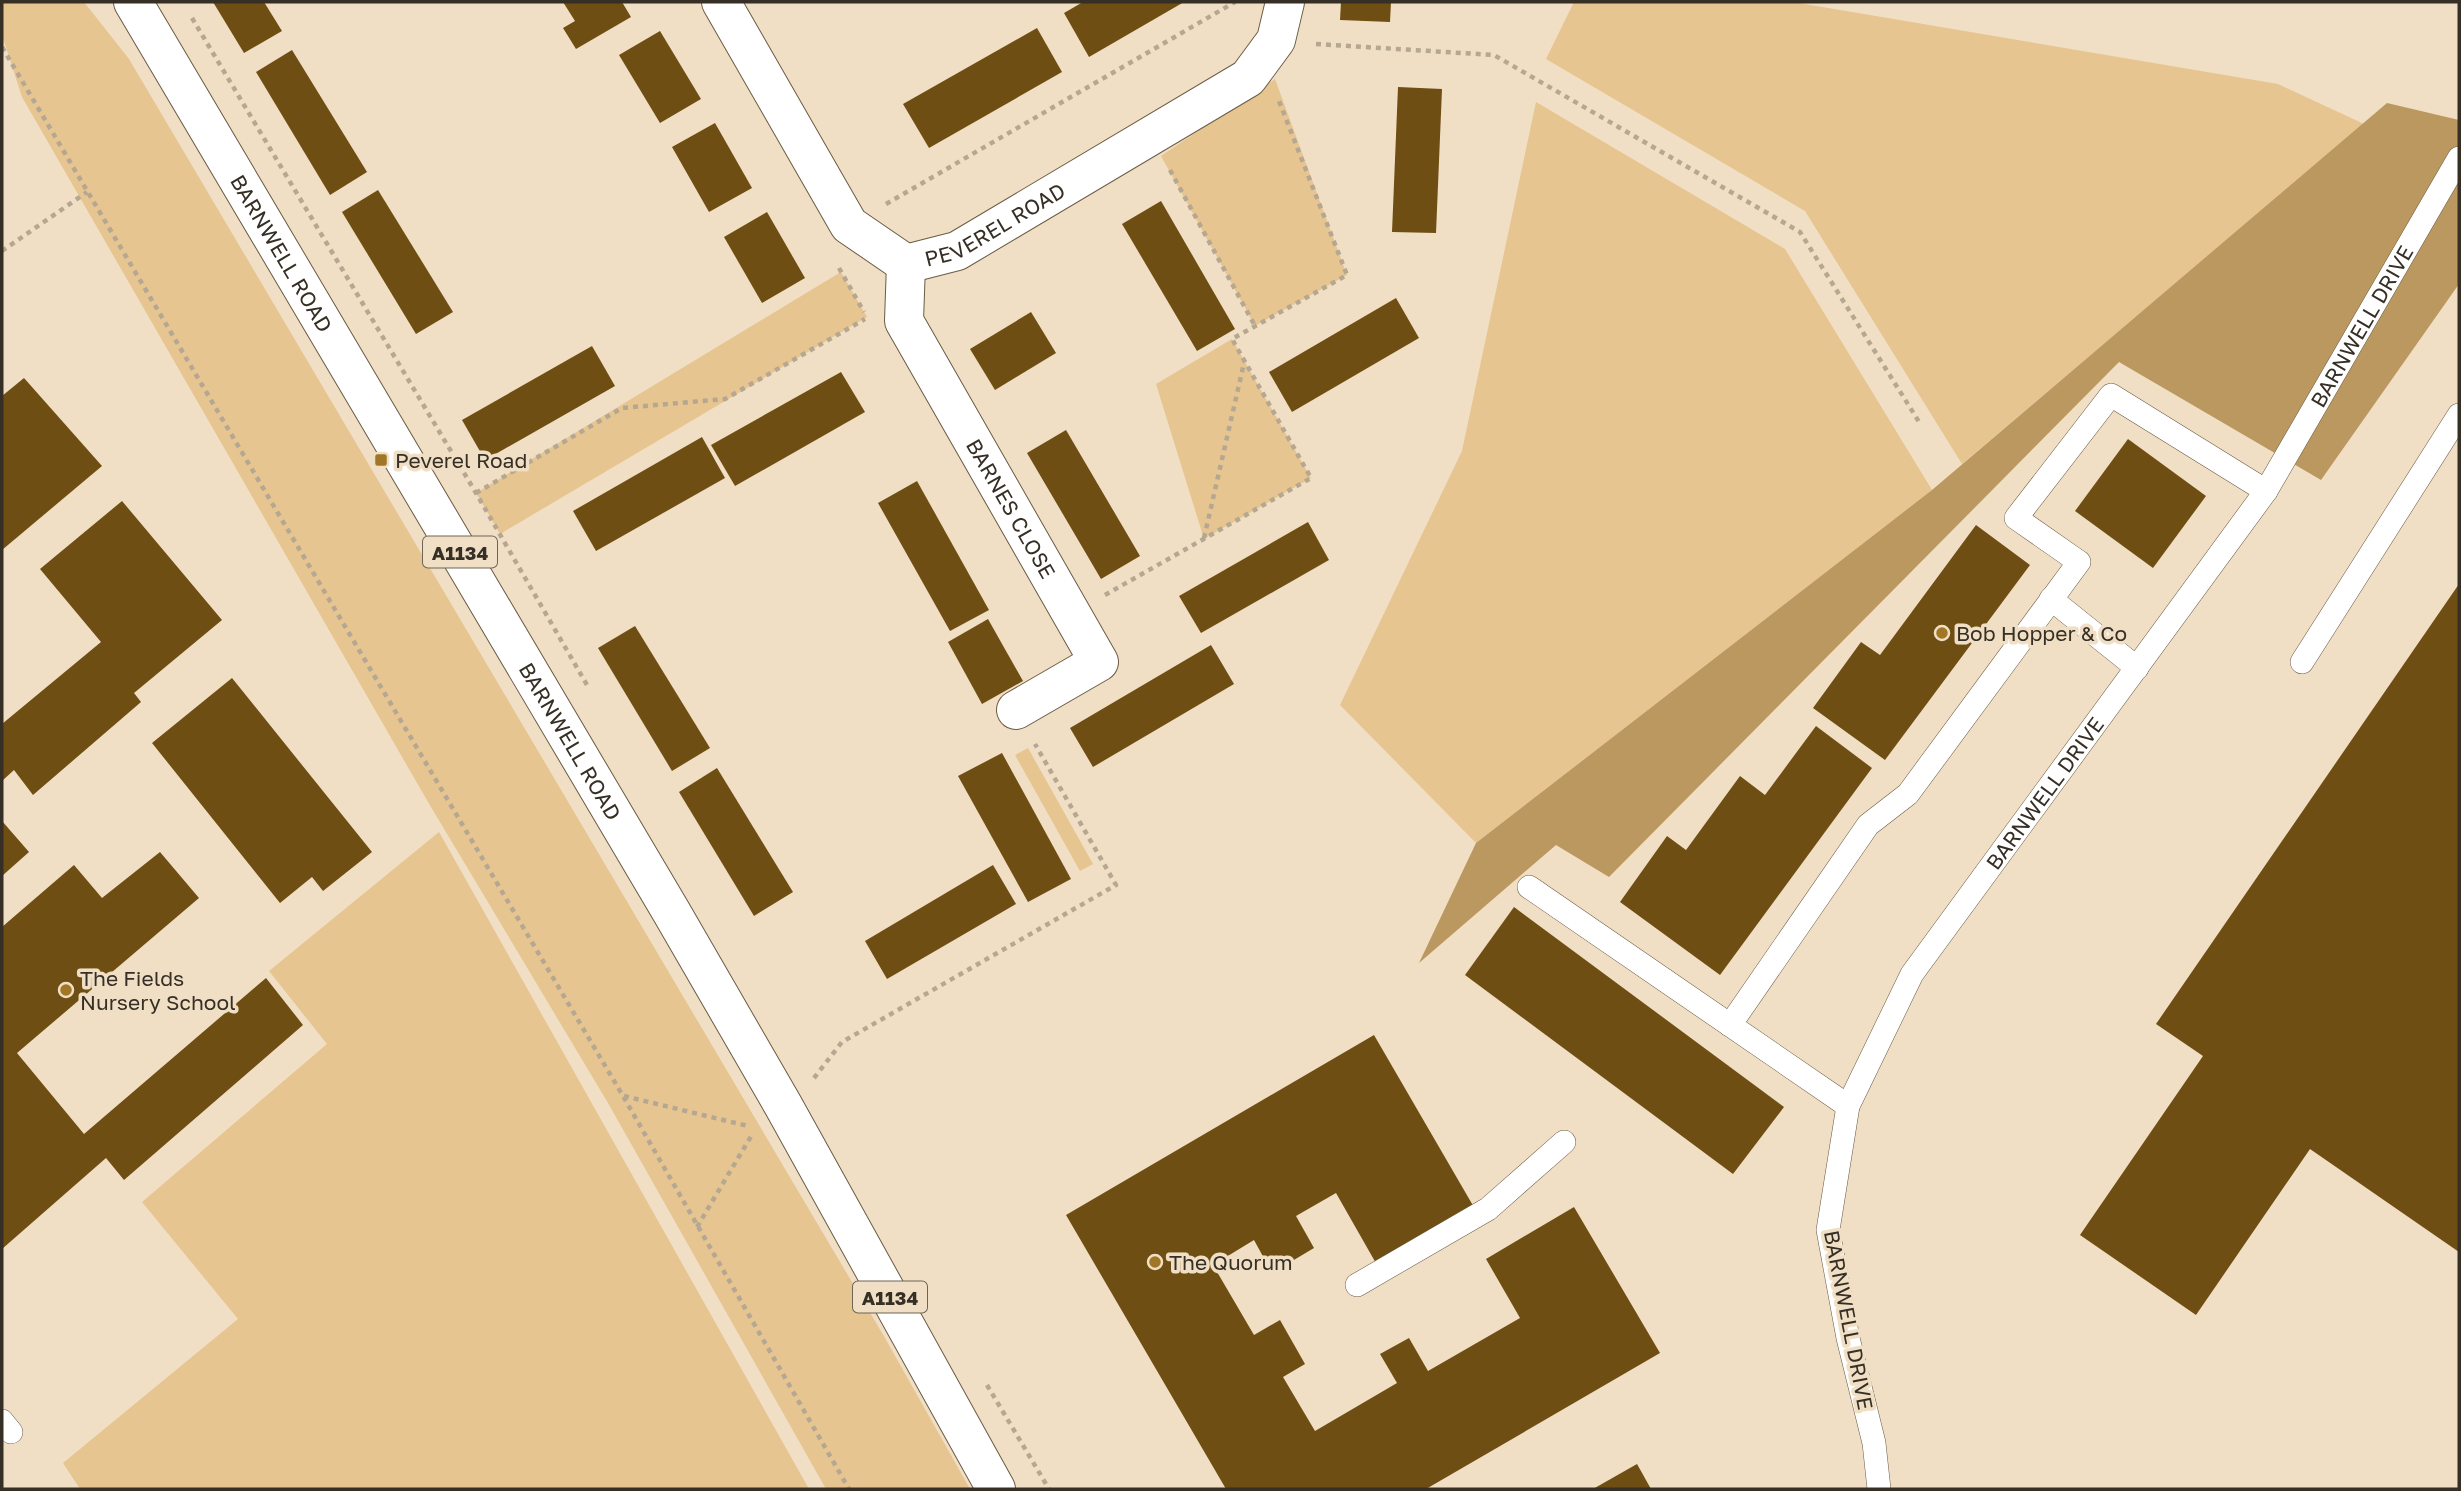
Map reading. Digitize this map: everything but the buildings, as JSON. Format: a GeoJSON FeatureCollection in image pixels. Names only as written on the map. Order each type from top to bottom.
{"type":"FeatureCollection","features":[{"type":"Feature","properties":{"kind":"main road","name":"BARNWELL ROAD"},"geometry":{"type":"LineString","coordinates":[[133,2],[672,913],[783,1105],[996,1489]]}},
{"type":"Feature","properties":{"kind":"main road","name":"PEVEREL ROAD"},"geometry":{"type":"LineString","coordinates":[[721,2],[849,225],[906,264],[957,251],[1248,78],[1269,49],[1285,2]]}},
{"type":"Feature","properties":{"kind":"main road","name":"BARNES CLOSE"},"geometry":{"type":"LineString","coordinates":[[906,264],[904,321],[1098,662],[1016,710]]}},
{"type":"Feature","properties":{"kind":"lane","name":"BARNWELL DRIVE"},"geometry":{"type":"LineString","coordinates":[[1879,1489],[1874,1443],[1848,1338],[1828,1230],[1848,1106],[1912,974],[2137,668],[2200,577],[2266,491],[2459,158]]}},
{"type":"Feature","properties":{"kind":"lane"},"geometry":{"type":"LineString","coordinates":[[1730,1025],[1867,825],[1908,794],[2079,562],[2016,518],[2111,395],[2266,491]]}},
{"type":"Feature","properties":{"kind":"lane"},"geometry":{"type":"LineString","coordinates":[[2302,663],[2459,415]]}},
{"type":"Feature","properties":{"kind":"lane"},"geometry":{"type":"LineString","coordinates":[[2052,599],[2137,668]]}},
{"type":"Feature","properties":{"kind":"lane"},"geometry":{"type":"LineString","coordinates":[[1530,887],[1848,1106]]}},
{"type":"Feature","properties":{"kind":"lane"},"geometry":{"type":"LineString","coordinates":[[1357,1285],[1488,1209],[1564,1142]]}},
{"type":"Feature","properties":{"kind":"path"},"geometry":{"type":"LineString","coordinates":[[849,225],[1235,2]]}},
{"type":"Feature","properties":{"kind":"path"},"geometry":{"type":"LineString","coordinates":[[2,47],[623,1096],[849,1489]]}},
{"type":"Feature","properties":{"kind":"path"},"geometry":{"type":"LineString","coordinates":[[1071,614],[1311,478],[1231,339],[1347,275],[1269,49],[1494,55],[1800,232],[1921,425]]}},
{"type":"Feature","properties":{"kind":"path"},"geometry":{"type":"LineString","coordinates":[[1151,135],[1255,326]]}},
{"type":"Feature","properties":{"kind":"path"},"geometry":{"type":"LineString","coordinates":[[2,251],[87,192]]}},
{"type":"Feature","properties":{"kind":"path"},"geometry":{"type":"LineString","coordinates":[[476,493],[622,408],[725,399],[867,317]]}},
{"type":"Feature","properties":{"kind":"path"},"geometry":{"type":"LineString","coordinates":[[1204,539],[1244,362]]}},
{"type":"Feature","properties":{"kind":"path"},"geometry":{"type":"LineString","coordinates":[[810,1084],[842,1042],[1116,885],[1016,710]]}},
{"type":"Feature","properties":{"kind":"path"},"geometry":{"type":"LineString","coordinates":[[623,1096],[757,1128],[697,1227]]}},
{"type":"Feature","properties":{"kind":"shaded area"},"geometry":{"type":"Polygon","coordinates":[[[2,2],[84,2],[129,59],[885,1338],[970,1489],[826,1489],[608,1103],[428,802],[22,97],[2,35],[2,2]]]}},
{"type":"Feature","properties":{"kind":"shaded area"},"geometry":{"type":"Polygon","coordinates":[[[1574,2],[1793,2],[2278,84],[2364,124],[1962,464],[1805,211],[1546,59],[1574,2]]]}},
{"type":"Feature","properties":{"kind":"shaded area"},"geometry":{"type":"Polygon","coordinates":[[[1275,79],[1347,275],[1255,326],[1161,156],[1275,79]]]}},
{"type":"Feature","properties":{"kind":"shaded area"},"geometry":{"type":"Polygon","coordinates":[[[1536,102],[1785,249],[1932,490],[1476,843],[1340,705],[1462,451],[1536,102]]]}},
{"type":"Feature","properties":{"kind":"shaded area"},"geometry":{"type":"Polygon","coordinates":[[[2387,103],[2459,120],[2459,284],[2321,480],[2119,362],[1609,877],[1556,845],[1419,963],[1476,843],[1932,490],[2387,103]]]}},
{"type":"Feature","properties":{"kind":"shaded area"},"geometry":{"type":"Polygon","coordinates":[[[841,272],[867,317],[500,534],[476,493],[841,272]]]}},
{"type":"Feature","properties":{"kind":"shaded area"},"geometry":{"type":"Polygon","coordinates":[[[1232,339],[1311,478],[1204,539],[1156,384],[1232,339]]]}},
{"type":"Feature","properties":{"kind":"shaded area"},"geometry":{"type":"Polygon","coordinates":[[[1028,748],[1093,864],[1080,871],[1015,755],[1028,748]]]}},
{"type":"Feature","properties":{"kind":"shaded area"},"geometry":{"type":"Polygon","coordinates":[[[439,832],[809,1489],[80,1489],[63,1463],[238,1319],[142,1202],[327,1044],[269,971],[439,832]]]}},
{"type":"Feature","properties":{"kind":"place","name":"Peverel Road"},"geometry":{"type":"Point","coordinates":[381,460]}},
{"type":"Feature","properties":{"kind":"place","name":"Bob Hopper & Co"},"geometry":{"type":"Point","coordinates":[1942,633]}},
{"type":"Feature","properties":{"kind":"place","name":"The Fields Nursery School"},"geometry":{"type":"Point","coordinates":[66,990]}},
{"type":"Feature","properties":{"kind":"place","name":"The Quorum"},"geometry":{"type":"Point","coordinates":[1155,1262]}}]}
